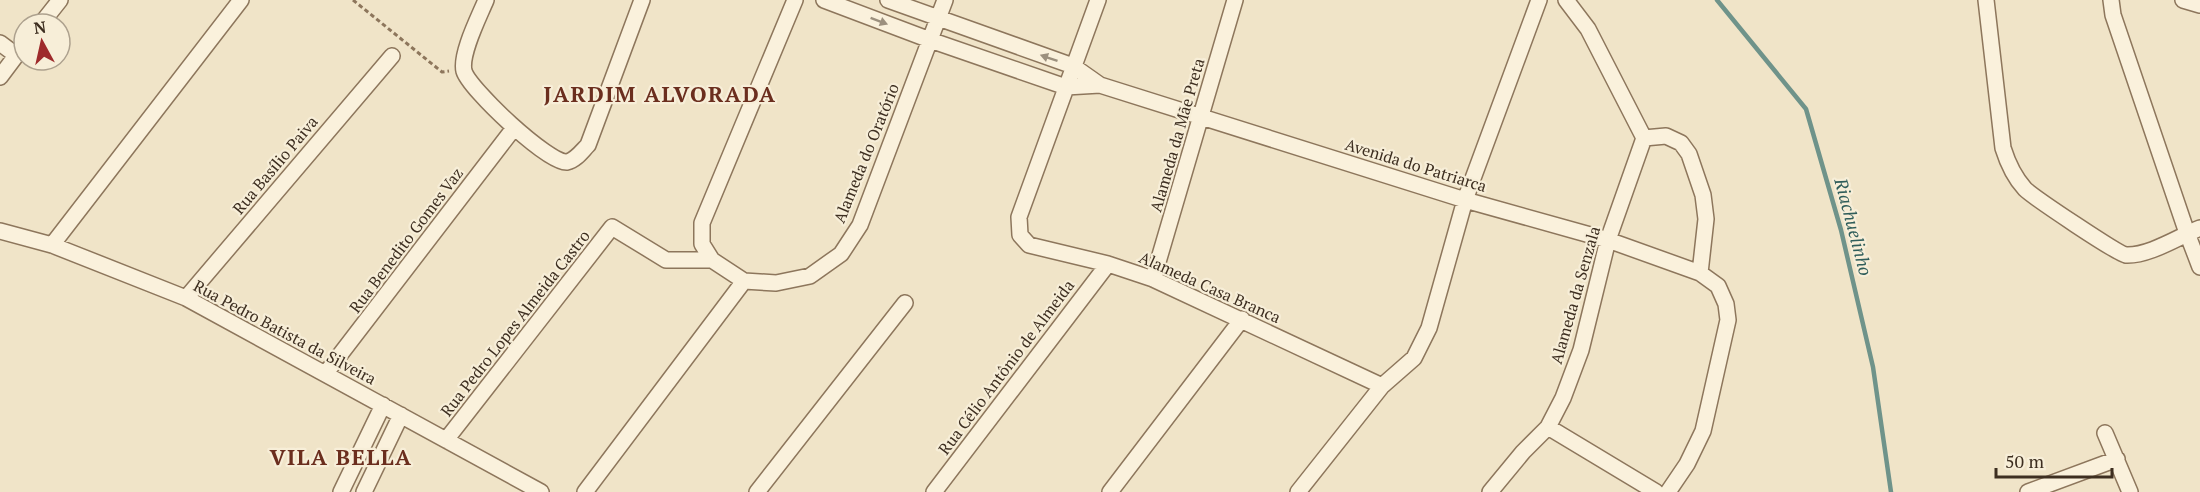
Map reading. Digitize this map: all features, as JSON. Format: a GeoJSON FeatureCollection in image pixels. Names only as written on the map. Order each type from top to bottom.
{"type":"FeatureCollection","features":[{"type":"Feature","properties":{"kind":"street"},"geometry":{"type":"LineString","coordinates":[[50,12],[60,0]]}},
{"type":"Feature","properties":{"kind":"street"},"geometry":{"type":"LineString","coordinates":[[52,245],[241,0]]}},
{"type":"Feature","properties":{"kind":"street"},"geometry":{"type":"LineString","coordinates":[[486,0],[466,53],[464,70],[470,82],[514,128],[556,160],[566,162],[574,159],[588,145],[642,0]]}},
{"type":"Feature","properties":{"kind":"street"},"geometry":{"type":"LineString","coordinates":[[585,492],[744,282],[712,260],[702,244],[702,223],[795,0]]}},
{"type":"Feature","properties":{"kind":"street","name":"Avenida do Patriarca"},"geometry":{"type":"LineString","coordinates":[[824,0],[1066,87],[1100,85]]}},
{"type":"Feature","properties":{"kind":"street","name":"Avenida do Patriarca"},"geometry":{"type":"LineString","coordinates":[[888,0],[1073,66],[1100,85],[1465,200],[1608,240],[1700,273],[1718,286],[1726,304],[1728,320],[1703,430],[1687,464],[1668,492]]}},
{"type":"Feature","properties":{"kind":"street","name":"Alameda do Oratório"},"geometry":{"type":"LineString","coordinates":[[744,282],[776,283],[810,276],[842,254],[860,225],[945,0]]}},
{"type":"Feature","properties":{"kind":"street"},"geometry":{"type":"LineString","coordinates":[[1066,87],[1098,0]]}},
{"type":"Feature","properties":{"kind":"street","name":"Alameda da Mãe Preta"},"geometry":{"type":"LineString","coordinates":[[1154,279],[1235,0]]}},
{"type":"Feature","properties":{"kind":"street"},"geometry":{"type":"LineString","coordinates":[[1298,492],[1382,386],[1414,358],[1429,328],[1465,200],[1539,0]]}},
{"type":"Feature","properties":{"kind":"street"},"geometry":{"type":"LineString","coordinates":[[1566,0],[1588,29],[1644,138],[1666,136],[1681,143],[1689,154],[1703,195],[1706,219],[1700,273]]}},
{"type":"Feature","properties":{"kind":"street"},"geometry":{"type":"LineString","coordinates":[[1986,0],[2003,148],[2018,181],[2037,200],[2057,210],[2089,234],[2123,255],[2141,254],[2193,231]]}},
{"type":"Feature","properties":{"kind":"street"},"geometry":{"type":"LineString","coordinates":[[2111,0],[2113,15],[2193,231],[2200,267]]}},
{"type":"Feature","properties":{"kind":"street"},"geometry":{"type":"LineString","coordinates":[[2183,0],[2200,5]]}},
{"type":"Feature","properties":{"kind":"street","name":"Rua Basílio Paiva"},"geometry":{"type":"LineString","coordinates":[[186,298],[392,56]]}},
{"type":"Feature","properties":{"kind":"street"},"geometry":{"type":"LineString","coordinates":[[0,77],[12,61]]}},
{"type":"Feature","properties":{"kind":"street","name":"Alameda Casa Branca"},"geometry":{"type":"LineString","coordinates":[[1066,87],[1019,217],[1020,235],[1029,245],[1108,264],[1154,279],[1382,386]]}},
{"type":"Feature","properties":{"kind":"street","name":"Rua Benedito Gomes Vaz"},"geometry":{"type":"LineString","coordinates":[[326,373],[514,128]]}},
{"type":"Feature","properties":{"kind":"street","name":"Alameda da Senzala"},"geometry":{"type":"LineString","coordinates":[[1490,492],[1523,452],[1548,427],[1563,398],[1581,350],[1608,240],[1644,138]]}},
{"type":"Feature","properties":{"kind":"street","name":"Rua Pedro Lopes Almeida Castro"},"geometry":{"type":"LineString","coordinates":[[447,440],[612,227],[666,260],[712,260]]}},
{"type":"Feature","properties":{"kind":"street","name":"Rua Pedro Batista da Silveira"},"geometry":{"type":"LineString","coordinates":[[0,231],[52,245],[186,298],[541,492]]}},
{"type":"Feature","properties":{"kind":"street","name":"Rua Célio Antônio de Almeida"},"geometry":{"type":"LineString","coordinates":[[934,492],[1108,264]]}},
{"type":"Feature","properties":{"kind":"street"},"geometry":{"type":"LineString","coordinates":[[757,492],[905,303]]}},
{"type":"Feature","properties":{"kind":"street"},"geometry":{"type":"LineString","coordinates":[[1110,492],[1242,319]]}},
{"type":"Feature","properties":{"kind":"street"},"geometry":{"type":"LineString","coordinates":[[341,492],[383,405]]}},
{"type":"Feature","properties":{"kind":"street"},"geometry":{"type":"LineString","coordinates":[[364,492],[401,415]]}},
{"type":"Feature","properties":{"kind":"street"},"geometry":{"type":"LineString","coordinates":[[1548,427],[1656,492]]}},
{"type":"Feature","properties":{"kind":"street"},"geometry":{"type":"LineString","coordinates":[[2105,433],[2130,492]]}},
{"type":"Feature","properties":{"kind":"street"},"geometry":{"type":"LineString","coordinates":[[2028,492],[2116,459]]}},
{"type":"Feature","properties":{"kind":"path"},"geometry":{"type":"LineString","coordinates":[[353,0],[442,72],[464,70]]}},
{"type":"Feature","properties":{"kind":"waterway","name":"Riachuelinho"},"geometry":{"type":"LineString","coordinates":[[1717,0],[1806,109],[1841,230],[1873,367],[1891,492]]}},
{"type":"Feature","properties":{"kind":"district","name":"JARDIM ALVORADA"},"geometry":{"type":"Point","coordinates":[660,94]}},
{"type":"Feature","properties":{"kind":"district","name":"VILA BELLA"},"geometry":{"type":"Point","coordinates":[341,457]}}]}
